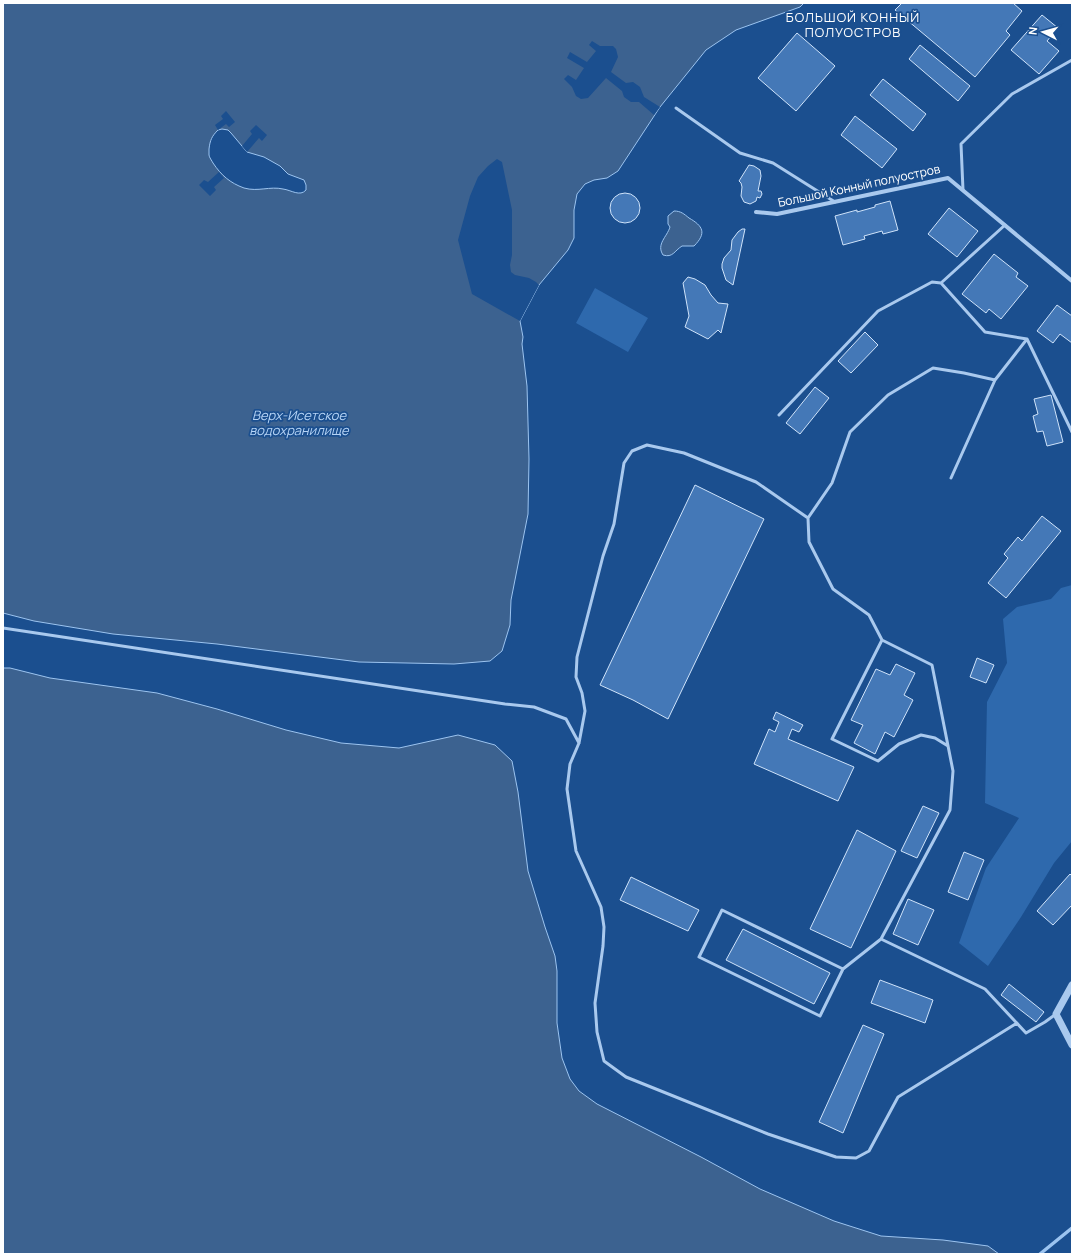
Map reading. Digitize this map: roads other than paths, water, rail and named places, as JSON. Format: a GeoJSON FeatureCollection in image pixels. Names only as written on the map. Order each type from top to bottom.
{"type":"FeatureCollection","features":[{"type":"Feature","properties":{"kind":"street","name":"Большой Конный полуостров"},"geometry":{"type":"LineString","coordinates":[[756,212],[777,214],[948,178],[1072,281]]}},
{"type":"Feature","properties":{"kind":"street"},"geometry":{"type":"LineString","coordinates":[[1072,985],[1056,1014],[1072,1046]]}},
{"type":"Feature","properties":{"kind":"lane"},"geometry":{"type":"LineString","coordinates":[[963,190],[961,144],[1012,94],[1072,60]]}},
{"type":"Feature","properties":{"kind":"lane"},"geometry":{"type":"LineString","coordinates":[[676,108],[740,153],[774,163],[835,202]]}},
{"type":"Feature","properties":{"kind":"lane"},"geometry":{"type":"LineString","coordinates":[[941,283],[1005,225]]}},
{"type":"Feature","properties":{"kind":"lane"},"geometry":{"type":"LineString","coordinates":[[780,415],[878,311],[932,282],[941,283],[985,332],[1027,339]]}},
{"type":"Feature","properties":{"kind":"lane"},"geometry":{"type":"LineString","coordinates":[[951,478],[995,380],[1027,339]]}},
{"type":"Feature","properties":{"kind":"lane"},"geometry":{"type":"LineString","coordinates":[[1027,339],[1072,432]]}},
{"type":"Feature","properties":{"kind":"lane"},"geometry":{"type":"LineString","coordinates":[[844,969],[722,910],[699,957],[820,1016],[844,969],[881,939],[950,810],[953,771],[932,665],[882,640],[869,615],[833,589],[809,542],[808,518],[832,484],[850,432],[888,395],[933,368],[995,380]]}},
{"type":"Feature","properties":{"kind":"lane"},"geometry":{"type":"LineString","coordinates":[[808,518],[756,482],[684,453],[647,445],[632,451],[624,463],[614,524],[603,556],[577,657],[576,677],[582,692],[585,711],[579,743],[570,764],[567,789],[576,850],[601,907],[604,927],[603,946],[595,1003],[597,1032],[604,1061],[626,1077],[768,1134],[836,1157],[856,1158],[869,1151],[898,1097],[1017,1023]]}},
{"type":"Feature","properties":{"kind":"lane"},"geometry":{"type":"LineString","coordinates":[[3,628],[534,707],[566,719],[579,743]]}},
{"type":"Feature","properties":{"kind":"lane"},"geometry":{"type":"LineString","coordinates":[[882,640],[832,739],[878,761],[899,744],[921,735],[935,738],[948,746]]}},
{"type":"Feature","properties":{"kind":"lane"},"geometry":{"type":"LineString","coordinates":[[881,939],[985,989],[1026,1033],[1056,1014]]}},
{"type":"Feature","properties":{"kind":"water","name":"Верх-Исетское водохранилище"},"geometry":{"type":"Polygon","coordinates":[[[3,3],[804,3],[800,7],[736,30],[706,50],[660,107],[618,171],[607,178],[594,180],[585,184],[577,194],[574,210],[574,238],[568,250],[539,285],[520,321],[523,337],[522,344],[527,386],[529,459],[528,514],[511,600],[510,625],[502,651],[490,661],[454,664],[359,662],[217,644],[113,634],[34,621],[3,613],[3,3]],[[218,130],[214,134],[209,149],[209,156],[213,163],[226,178],[234,184],[249,189],[278,188],[298,193],[306,190],[304,180],[288,174],[280,166],[264,157],[247,152],[228,130],[218,130]]]}},
{"type":"Feature","properties":{"kind":"water"},"geometry":{"type":"Polygon","coordinates":[[[674,211],[682,213],[698,224],[702,230],[702,234],[694,246],[682,246],[671,255],[666,256],[663,255],[661,251],[661,244],[670,227],[668,224],[668,216],[674,211]]]}},
{"type":"Feature","properties":{"kind":"water"},"geometry":{"type":"Polygon","coordinates":[[[3,668],[10,668],[50,678],[157,693],[286,730],[341,743],[399,748],[458,735],[495,745],[512,761],[518,792],[528,871],[555,956],[557,971],[557,1023],[562,1058],[570,1079],[579,1091],[597,1104],[760,1189],[834,1221],[881,1236],[943,1240],[988,1246],[999,1254],[3,1254],[3,668]]]}},
{"type":"Feature","properties":{"kind":"waterway"},"geometry":{"type":"LineString","coordinates":[[1040,1254],[1072,1228]]}},
{"type":"Feature","properties":{"kind":"district","name":"БОЛЬШОЙ КОННЫЙ ПОЛУОСТРОВ"},"geometry":{"type":"Point","coordinates":[853,24]}}]}
